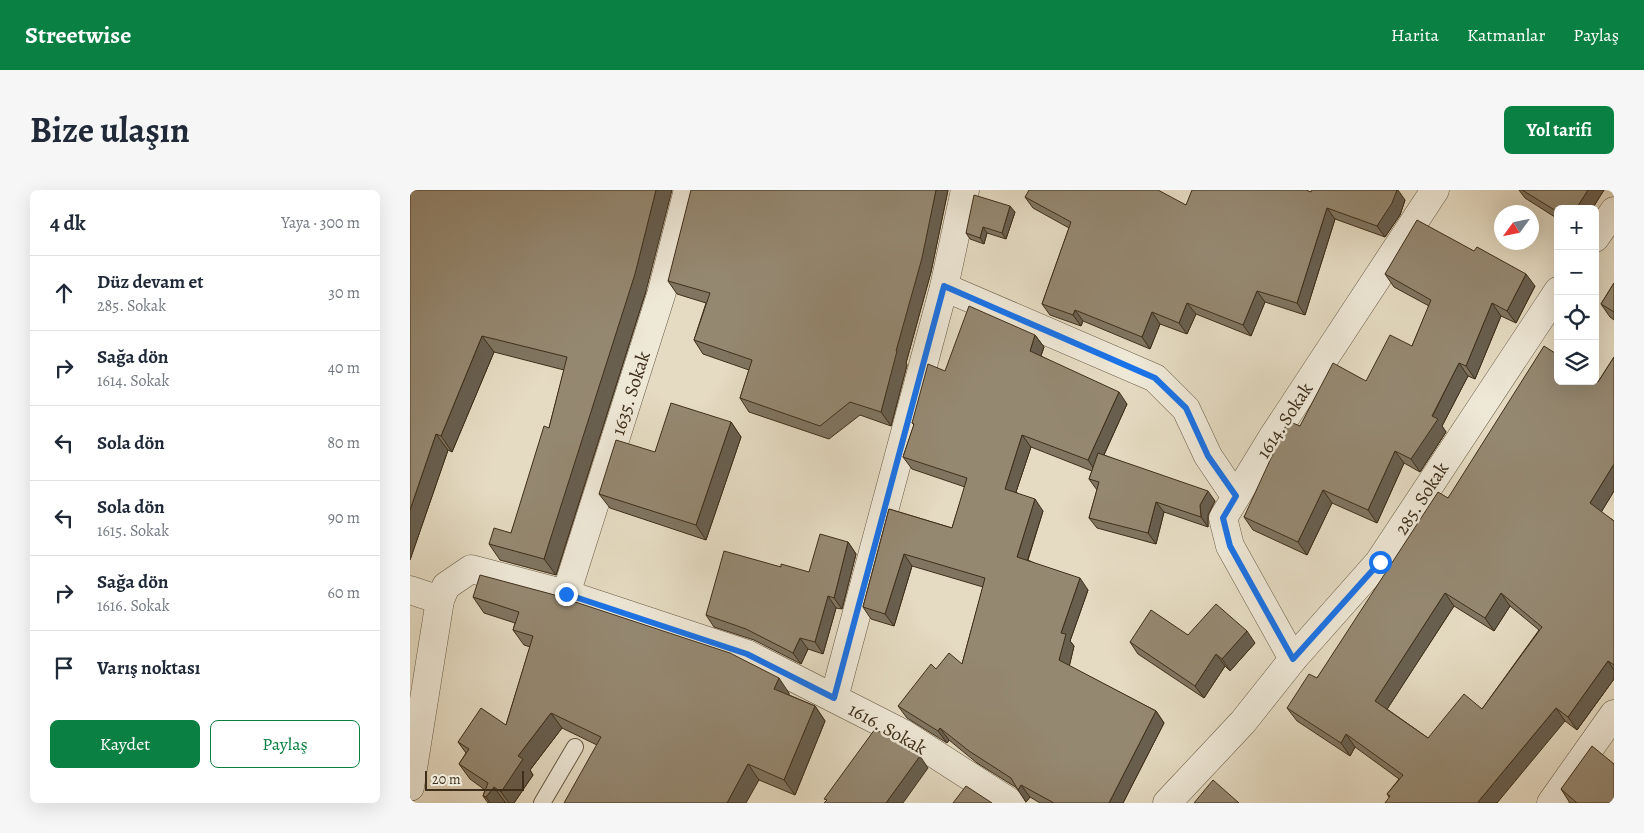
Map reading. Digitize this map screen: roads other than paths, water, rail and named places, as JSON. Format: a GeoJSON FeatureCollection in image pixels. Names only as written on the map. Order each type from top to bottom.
{"type":"FeatureCollection","features":[{"type":"Feature","properties":{"kind":"street","name":"1635. Sokak"},"geometry":{"type":"LineString","coordinates":[[566,594],[661,295],[688,190]]}},
{"type":"Feature","properties":{"kind":"street"},"geometry":{"type":"LineString","coordinates":[[834,698],[944,286],[965,190]]}},
{"type":"Feature","properties":{"kind":"street","name":"1614. Sokak"},"geometry":{"type":"LineString","coordinates":[[1293,659],[1230,546],[1223,518],[1435,190]]}},
{"type":"Feature","properties":{"kind":"street"},"geometry":{"type":"LineString","coordinates":[[1599,232],[1614,211]]}},
{"type":"Feature","properties":{"kind":"street"},"geometry":{"type":"LineString","coordinates":[[944,286],[1155,378],[1186,408],[1208,456],[1236,496]]}},
{"type":"Feature","properties":{"kind":"street","name":"285. Sokak"},"geometry":{"type":"LineString","coordinates":[[1167,803],[1243,722],[1293,659],[1380,562],[1555,295]]}},
{"type":"Feature","properties":{"kind":"street","name":"1616. Sokak"},"geometry":{"type":"LineString","coordinates":[[410,787],[440,600],[446,586],[472,569],[566,594],[747,654],[904,734],[1011,803]]}},
{"type":"Feature","properties":{"kind":"street"},"geometry":{"type":"LineString","coordinates":[[410,590],[440,600]]}},
{"type":"Feature","properties":{"kind":"street"},"geometry":{"type":"LineString","coordinates":[[1551,803],[1614,714]]}},
{"type":"Feature","properties":{"kind":"lane"},"geometry":{"type":"LineString","coordinates":[[542,803],[575,747]]}}]}
